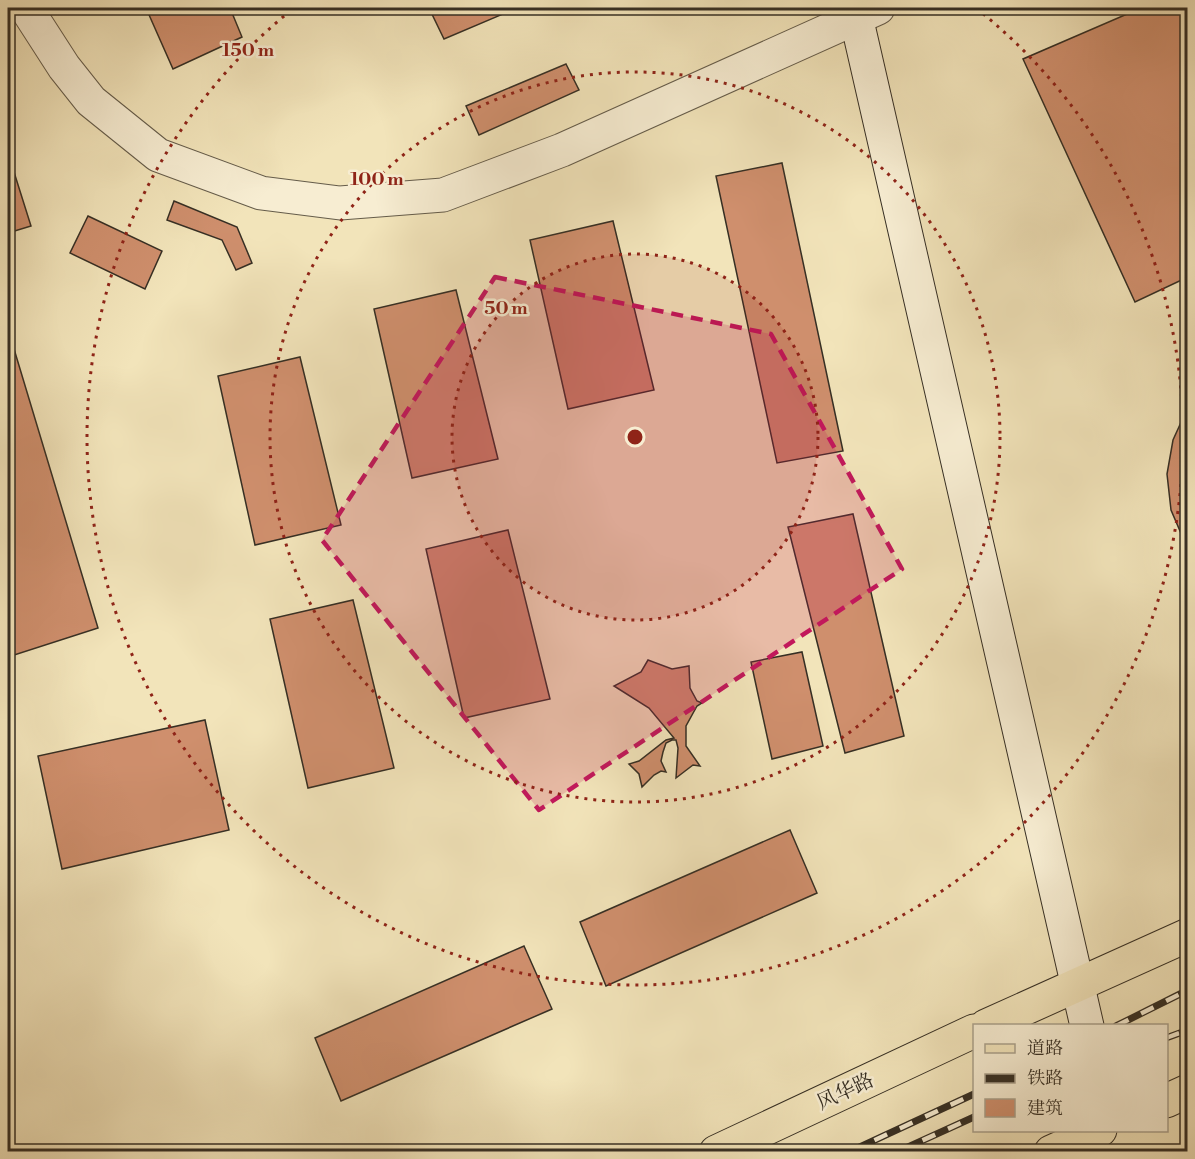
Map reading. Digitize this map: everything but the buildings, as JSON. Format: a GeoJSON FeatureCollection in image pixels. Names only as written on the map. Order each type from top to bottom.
{"type":"FeatureCollection","features":[{"type":"Feature","properties":{"kind":"main road"},"geometry":{"type":"LineString","coordinates":[[26,8],[53,50],[91,101],[158,155],[261,193],[340,203],[443,195],[562,150],[863,11],[1087,1024]]}},
{"type":"Feature","properties":{"kind":"main road"},"geometry":{"type":"LineString","coordinates":[[990,1024],[1079,982],[1188,935]]}},
{"type":"Feature","properties":{"kind":"main road","name":"风华路"},"geometry":{"type":"LineString","coordinates":[[716,1152],[973,1032]]}},
{"type":"Feature","properties":{"kind":"main road"},"geometry":{"type":"LineString","coordinates":[[1168,1101],[1188,1091]]}},
{"type":"Feature","properties":{"kind":"main road"},"geometry":{"type":"LineString","coordinates":[[1051,1152],[1098,1132]]}},
{"type":"Feature","properties":{"kind":"highlighted area"},"geometry":{"type":"Polygon","coordinates":[[[495,277],[771,334],[902,569],[539,810],[322,540],[495,277]]]}},
{"type":"Feature","properties":{"kind":"railway"},"geometry":{"type":"LineString","coordinates":[[1120,1024],[1188,990]]}},
{"type":"Feature","properties":{"kind":"railway"},"geometry":{"type":"LineString","coordinates":[[1168,1037],[1188,1030]]}},
{"type":"Feature","properties":{"kind":"railway"},"geometry":{"type":"LineString","coordinates":[[849,1152],[973,1094]]}},
{"type":"Feature","properties":{"kind":"railway"},"geometry":{"type":"LineString","coordinates":[[897,1152],[973,1117]]}}]}
